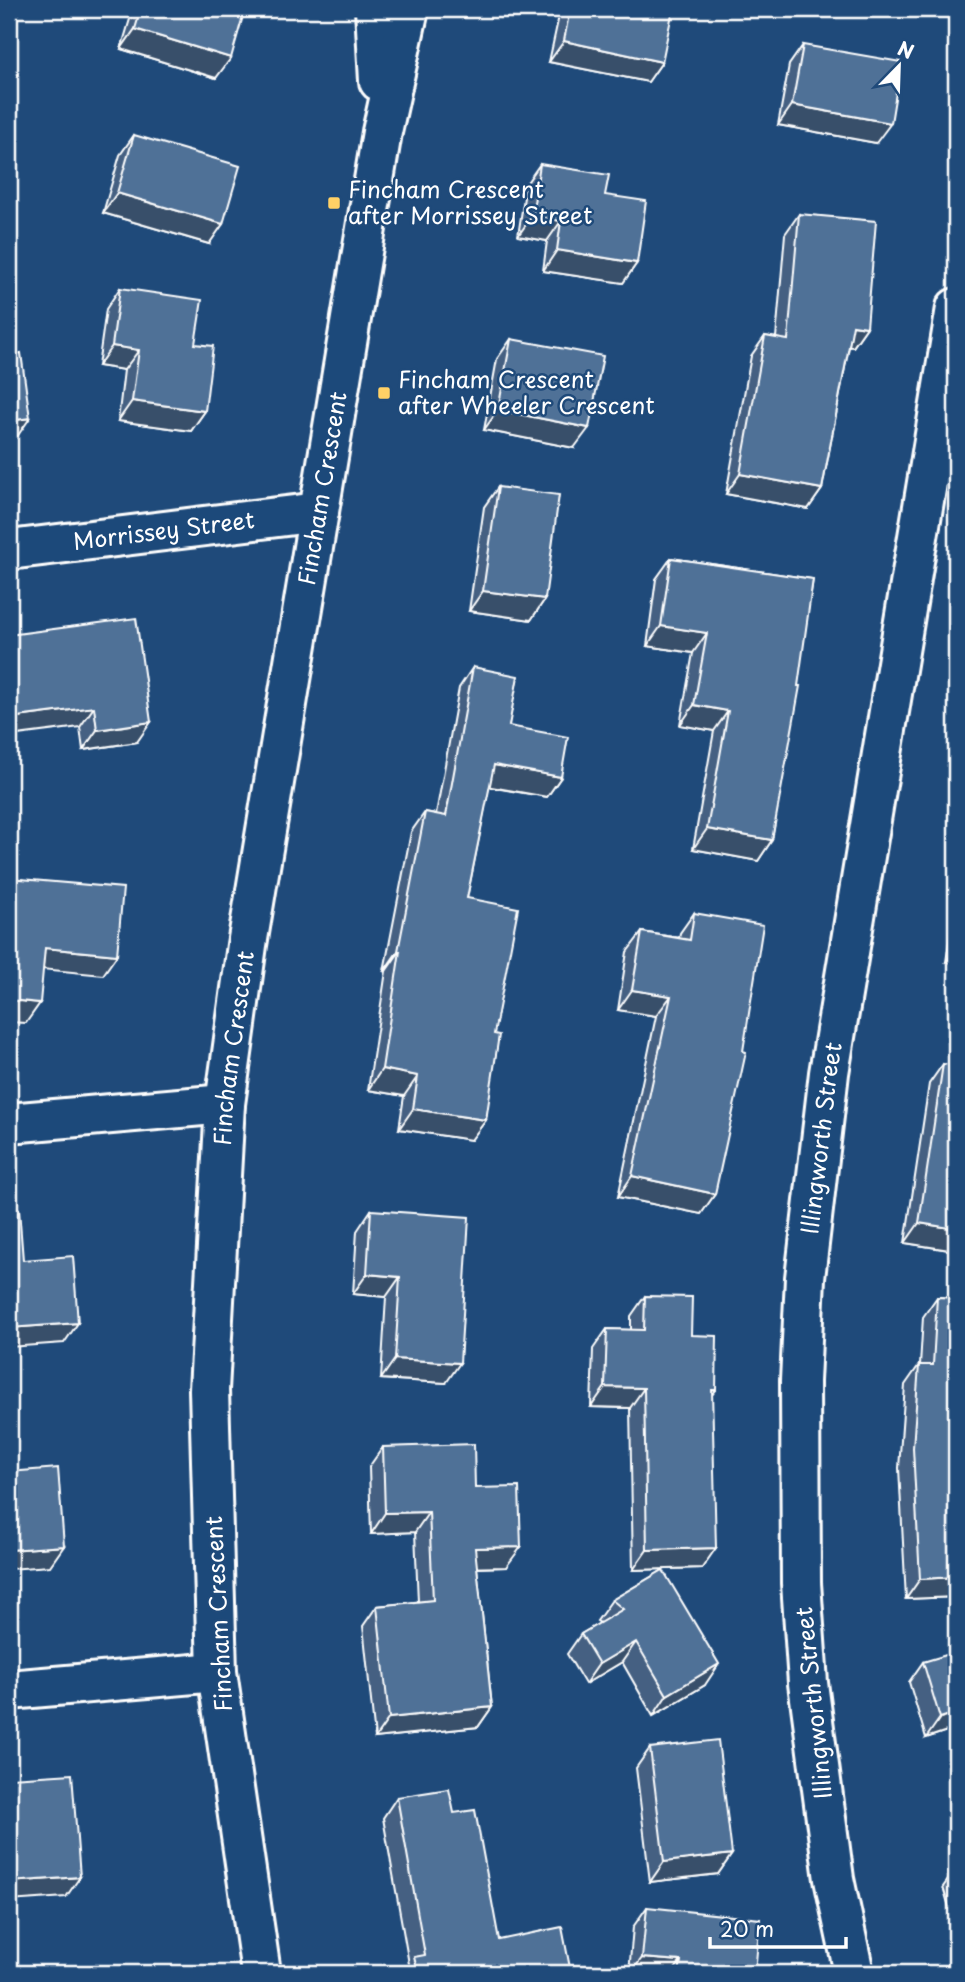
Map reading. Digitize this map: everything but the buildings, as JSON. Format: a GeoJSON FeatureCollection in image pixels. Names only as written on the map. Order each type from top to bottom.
{"type":"FeatureCollection","features":[{"type":"Feature","properties":{"kind":"street","name":"Fincham Crescent"},"geometry":{"type":"LineString","coordinates":[[375,9],[382,132]]}},
{"type":"Feature","properties":{"kind":"street","name":"Fincham Crescent"},"geometry":{"type":"LineString","coordinates":[[261,1973],[217,1672],[209,1390],[225,1104],[247,945],[382,132],[409,9]]}},
{"type":"Feature","properties":{"kind":"street","name":"Illingworth Street"},"geometry":{"type":"LineString","coordinates":[[854,1973],[834,1879],[808,1683],[801,1583],[800,1381],[804,1291],[829,1073],[956,308]]}},
{"type":"Feature","properties":{"kind":"street","name":"Morrissey Street"},"geometry":{"type":"LineString","coordinates":[[9,550],[319,512]]}},
{"type":"Feature","properties":{"kind":"street"},"geometry":{"type":"LineString","coordinates":[[9,1123],[225,1104]]}},
{"type":"Feature","properties":{"kind":"street"},"geometry":{"type":"LineString","coordinates":[[9,1690],[217,1672]]}},
{"type":"Feature","properties":{"kind":"place","name":"Fincham Crescent after Morrissey Street"},"geometry":{"type":"Point","coordinates":[334,203]}},
{"type":"Feature","properties":{"kind":"place","name":"Fincham Crescent after Wheeler Crescent"},"geometry":{"type":"Point","coordinates":[384,393]}}]}
